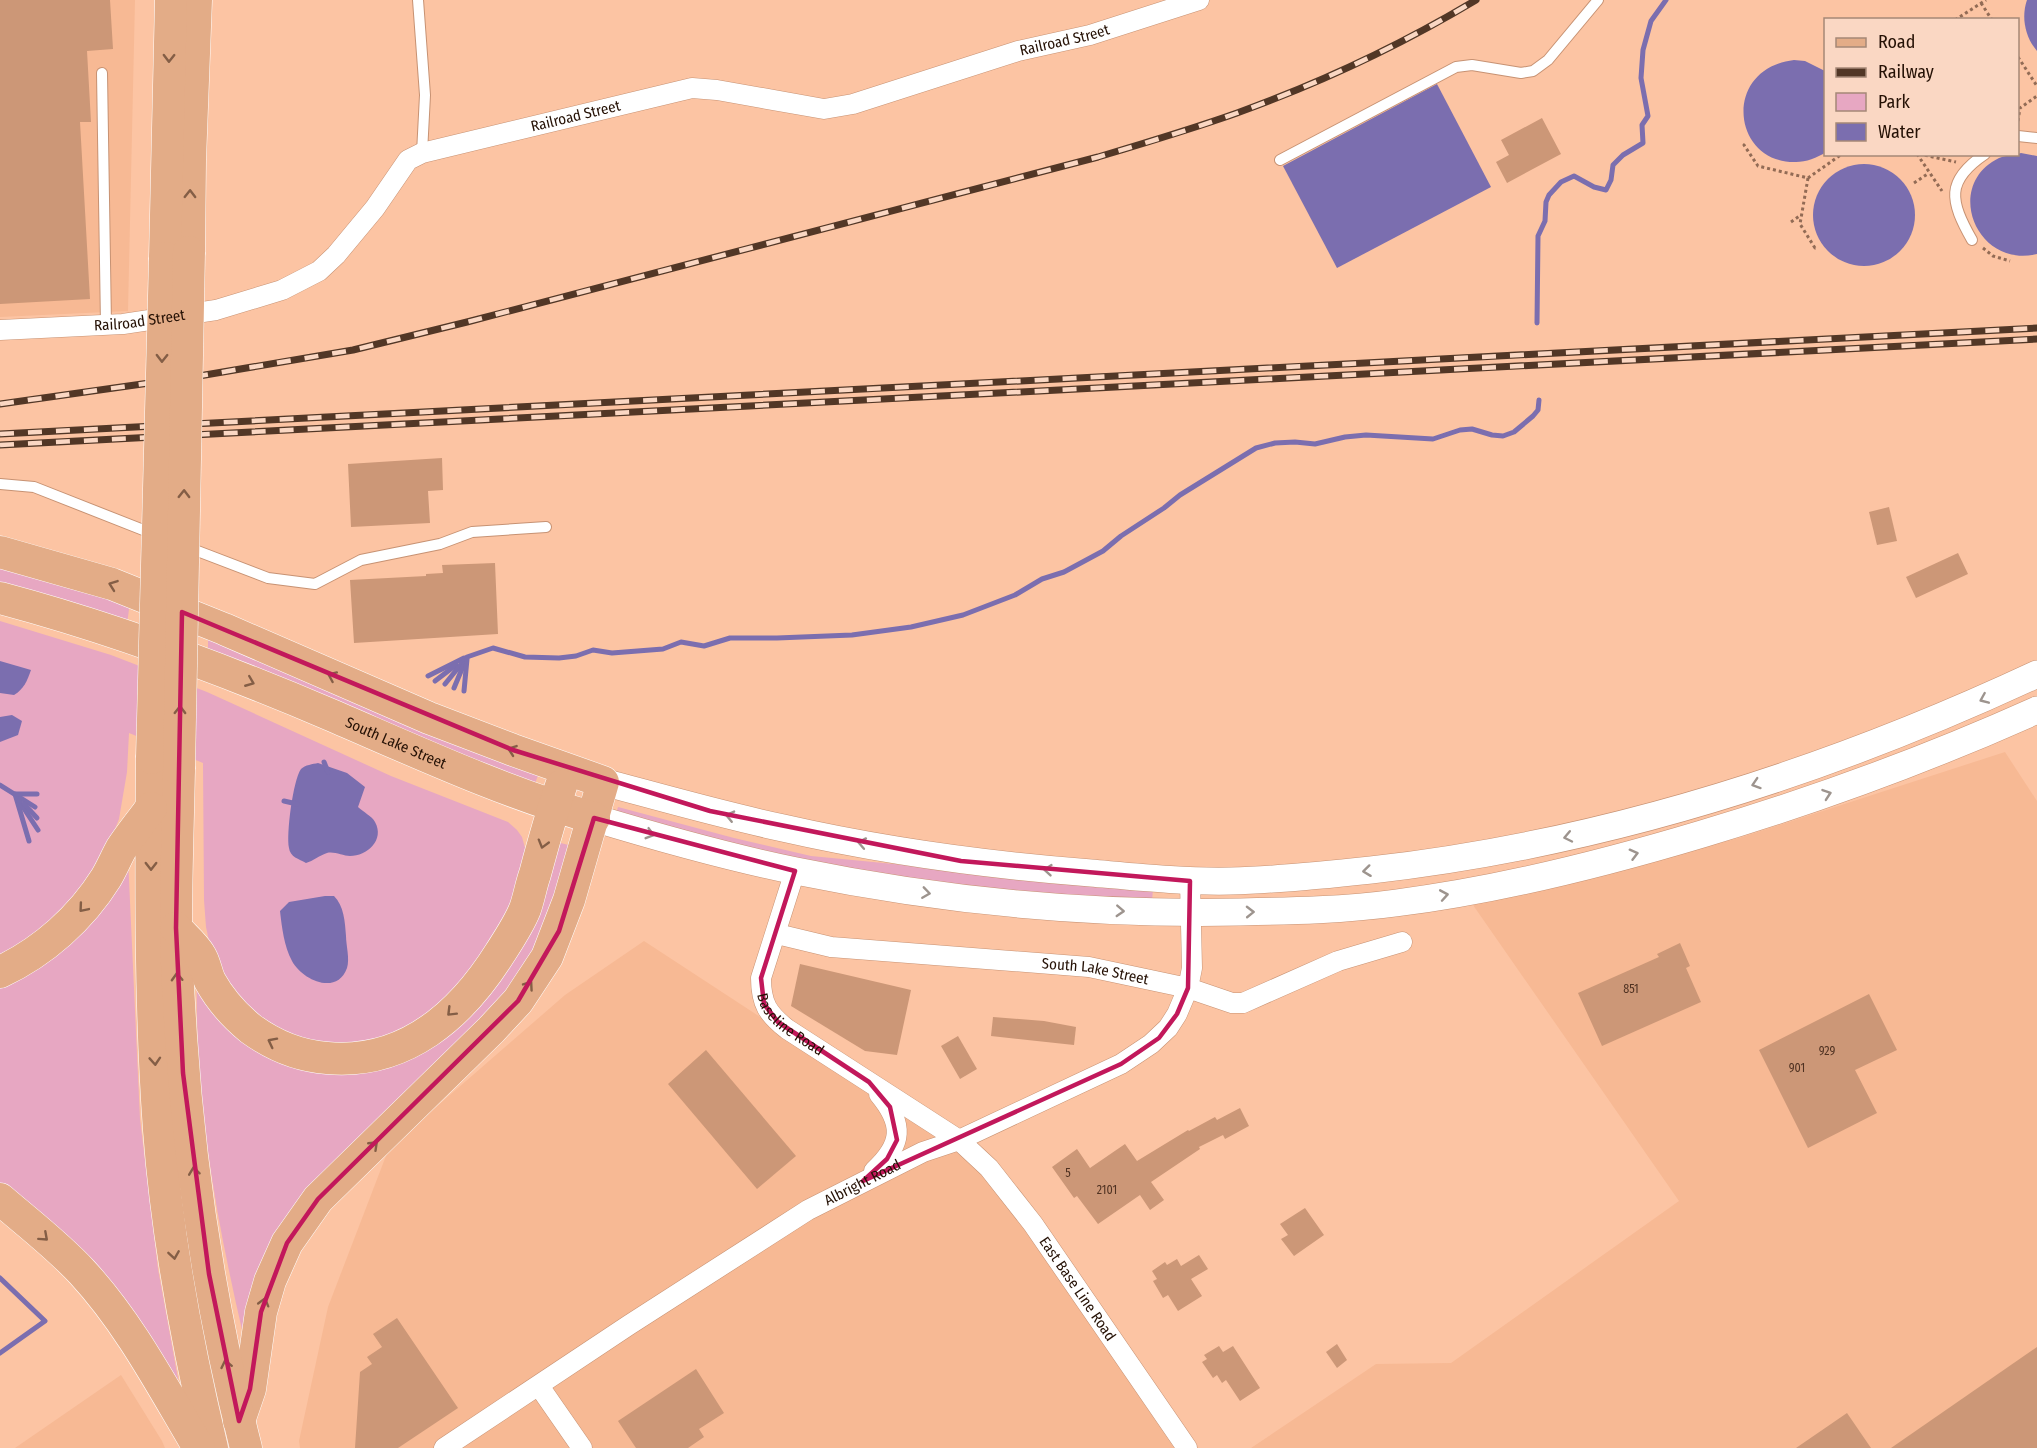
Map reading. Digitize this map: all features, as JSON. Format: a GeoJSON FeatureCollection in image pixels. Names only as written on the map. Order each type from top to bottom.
{"type":"FeatureCollection","features":[{"type":"Feature","properties":{"kind":"main road"},"geometry":{"type":"LineString","coordinates":[[171,0],[177,255],[165,763],[183,1073],[197,1198],[211,1285],[243,1434]]}},
{"type":"Feature","properties":{"kind":"main road"},"geometry":{"type":"LineString","coordinates":[[177,255],[190,148],[196,0]]}},
{"type":"Feature","properties":{"kind":"main road"},"geometry":{"type":"LineString","coordinates":[[0,552],[112,584],[224,629],[429,718],[603,782],[786,829],[962,861],[1190,881],[1291,879],[1414,865],[1487,854],[1593,832],[1704,801],[1852,752],[1989,697],[2037,674]]}},
{"type":"Feature","properties":{"kind":"main road","name":"South Lake Street"},"geometry":{"type":"LineString","coordinates":[[0,598],[94,625],[215,667],[435,761],[554,807],[733,857],[795,871],[920,892],[1064,908],[1191,913],[1320,910],[1399,903],[1531,879],[1665,845],[1783,810],[1896,769],[2033,715]]}},
{"type":"Feature","properties":{"kind":"main road"},"geometry":{"type":"LineString","coordinates":[[165,763],[152,808],[153,1015],[159,1132],[175,1262],[195,1375],[212,1448]]}},
{"type":"Feature","properties":{"kind":"main road"},"geometry":{"type":"LineString","coordinates":[[176,928],[201,956],[210,980],[228,1007],[249,1027],[269,1041],[294,1052],[343,1059],[371,1057],[408,1043],[436,1027],[474,989],[494,962],[525,909],[554,807],[568,768]]}},
{"type":"Feature","properties":{"kind":"main road"},"geometry":{"type":"LineString","coordinates":[[243,1434],[261,1312],[270,1281],[288,1243],[318,1199],[492,1030],[518,1001],[547,957],[559,931],[603,782]]}},
{"type":"Feature","properties":{"kind":"main road"},"geometry":{"type":"LineString","coordinates":[[0,972],[29,956],[51,940],[82,909],[105,878],[121,849],[152,808]]}},
{"type":"Feature","properties":{"kind":"main road"},"geometry":{"type":"LineString","coordinates":[[0,1199],[74,1264],[97,1289],[132,1336],[199,1448]]}},
{"type":"Feature","properties":{"kind":"street","name":"Railroad Street"},"geometry":{"type":"LineString","coordinates":[[0,330],[123,324],[216,310],[282,290],[319,271],[336,255],[375,208],[408,160],[422,153],[692,88],[717,90],[824,109],[853,104],[1018,51],[1090,35],[1199,0]]}},
{"type":"Feature","properties":{"kind":"street","name":"Baseline Road"},"geometry":{"type":"LineString","coordinates":[[795,871],[777,934],[761,978],[761,994],[764,1004],[788,1029],[959,1140]]}},
{"type":"Feature","properties":{"kind":"street","name":"Albright Road"},"geometry":{"type":"LineString","coordinates":[[444,1448],[808,1210],[922,1152],[959,1140],[1121,1064],[1159,1038],[1178,1014],[1188,988],[1192,968],[1190,881]]}},
{"type":"Feature","properties":{"kind":"street","name":"South Lake Street"},"geometry":{"type":"LineString","coordinates":[[777,934],[831,947],[1089,968],[1188,988],[1232,1003],[1243,1003],[1338,961],[1402,942]]}},
{"type":"Feature","properties":{"kind":"street","name":"Baseline Road"},"geometry":{"type":"LineString","coordinates":[[863,1181],[886,1159],[897,1140],[896,1122],[890,1107],[869,1082]]}},
{"type":"Feature","properties":{"kind":"street","name":"East Base Line Road"},"geometry":{"type":"LineString","coordinates":[[959,1140],[989,1168],[1034,1224],[1187,1448]]}},
{"type":"Feature","properties":{"kind":"street"},"geometry":{"type":"LineString","coordinates":[[539,1386],[582,1448]]}},
{"type":"Feature","properties":{"kind":"lane"},"geometry":{"type":"LineString","coordinates":[[418,0],[425,95],[422,153]]}},
{"type":"Feature","properties":{"kind":"lane"},"geometry":{"type":"LineString","coordinates":[[1280,160],[1456,67],[1472,65],[1521,73],[1533,72],[1548,60],[1598,0]]}},
{"type":"Feature","properties":{"kind":"lane"},"geometry":{"type":"LineString","coordinates":[[102,73],[106,325]]}},
{"type":"Feature","properties":{"kind":"lane"},"geometry":{"type":"LineString","coordinates":[[2019,136],[2037,138]]}},
{"type":"Feature","properties":{"kind":"lane"},"geometry":{"type":"LineString","coordinates":[[1972,240],[1959,218],[1955,195],[1962,172],[1982,156]]}},
{"type":"Feature","properties":{"kind":"lane"},"geometry":{"type":"LineString","coordinates":[[0,484],[34,487],[268,578],[315,584],[361,560],[440,544],[472,532],[546,527]]}},
{"type":"Feature","properties":{"kind":"path"},"geometry":{"type":"LineString","coordinates":[[1958,18],[1984,1],[1991,18]]}},
{"type":"Feature","properties":{"kind":"path"},"geometry":{"type":"LineString","coordinates":[[2019,59],[2037,86]]}},
{"type":"Feature","properties":{"kind":"path"},"geometry":{"type":"LineString","coordinates":[[2019,110],[2037,96]]}},
{"type":"Feature","properties":{"kind":"path"},"geometry":{"type":"LineString","coordinates":[[1746,144],[1744,145],[1758,166],[1808,178]]}},
{"type":"Feature","properties":{"kind":"path"},"geometry":{"type":"LineString","coordinates":[[1817,246],[1815,248],[1800,224],[1808,178],[1839,156]]}},
{"type":"Feature","properties":{"kind":"path"},"geometry":{"type":"LineString","coordinates":[[1919,156],[1959,218]]}},
{"type":"Feature","properties":{"kind":"path"},"geometry":{"type":"LineString","coordinates":[[1927,156],[1970,165]]}},
{"type":"Feature","properties":{"kind":"path"},"geometry":{"type":"LineString","coordinates":[[1914,183],[1929,173]]}},
{"type":"Feature","properties":{"kind":"path"},"geometry":{"type":"LineString","coordinates":[[1791,222],[1801,215]]}},
{"type":"Feature","properties":{"kind":"path"},"geometry":{"type":"LineString","coordinates":[[1972,240],[1993,256],[2010,261]]}},
{"type":"Feature","properties":{"kind":"highlighted area"},"geometry":{"type":"Polygon","coordinates":[[[182,612],[513,750],[710,811],[961,861],[1190,881],[1188,988],[1177,1014],[1159,1038],[1121,1064],[863,1181],[887,1159],[897,1140],[890,1107],[869,1082],[778,1022],[764,1004],[761,978],[795,871],[594,818],[559,931],[518,1001],[318,1199],[287,1243],[261,1312],[250,1389],[239,1421],[209,1274],[183,1073],[176,928],[182,612]]]}},
{"type":"Feature","properties":{"kind":"shaded area"},"geometry":{"type":"Polygon","coordinates":[[[0,0],[135,0],[128,311],[0,317],[0,0]]]}},
{"type":"Feature","properties":{"kind":"shaded area"},"geometry":{"type":"Polygon","coordinates":[[[2005,752],[2037,801],[2037,1448],[1251,1448],[1376,1364],[1451,1363],[1679,1201],[1473,905],[1739,838],[2005,752]]]}},
{"type":"Feature","properties":{"kind":"shaded area"},"geometry":{"type":"Polygon","coordinates":[[[644,941],[936,1132],[986,1170],[1174,1448],[300,1448],[299,1441],[328,1307],[389,1148],[565,995],[644,941]]]}},
{"type":"Feature","properties":{"kind":"shaded area"},"geometry":{"type":"Polygon","coordinates":[[[121,1375],[165,1448],[15,1448],[121,1375]]]}},
{"type":"Feature","properties":{"kind":"green space"},"geometry":{"type":"Polygon","coordinates":[[[0,565],[130,602],[127,624],[0,586],[0,565]]]}},
{"type":"Feature","properties":{"kind":"green space"},"geometry":{"type":"Polygon","coordinates":[[[0,621],[111,655],[207,692],[391,776],[508,822],[522,837],[527,855],[508,919],[442,1006],[391,1038],[337,1047],[277,1032],[238,1001],[211,950],[204,900],[203,763],[129,733],[127,772],[119,819],[105,854],[65,913],[0,960],[0,621]]]}},
{"type":"Feature","properties":{"kind":"green space"},"geometry":{"type":"Polygon","coordinates":[[[208,633],[539,773],[534,786],[208,654],[208,633]]]}},
{"type":"Feature","properties":{"kind":"green space"},"geometry":{"type":"Polygon","coordinates":[[[618,807],[811,856],[1153,889],[1152,901],[1011,893],[820,865],[616,814],[618,807]]]}},
{"type":"Feature","properties":{"kind":"green space"},"geometry":{"type":"Polygon","coordinates":[[[557,842],[572,846],[548,924],[507,996],[355,1148],[243,1334],[224,1246],[203,1111],[197,1021],[197,976],[248,1039],[418,1048],[557,842]]]}},
{"type":"Feature","properties":{"kind":"green space"},"geometry":{"type":"Polygon","coordinates":[[[128,858],[140,1119],[158,1269],[181,1395],[0,1186],[0,984],[128,858]]]}},
{"type":"Feature","properties":{"kind":"water"},"geometry":{"type":"Polygon","coordinates":[[[2027,0],[2037,0],[2037,51],[2025,27],[2024,13],[2027,0]]]}},
{"type":"Feature","properties":{"kind":"water"},"geometry":{"type":"Polygon","coordinates":[[[1794,60],[1805,61],[1824,70],[1824,153],[1796,162],[1775,159],[1758,148],[1748,133],[1744,115],[1746,97],[1755,80],[1771,67],[1794,60]]]}},
{"type":"Feature","properties":{"kind":"water"},"geometry":{"type":"Polygon","coordinates":[[[1437,84],[1491,187],[1337,268],[1283,166],[1437,84]]]}},
{"type":"Feature","properties":{"kind":"water"},"geometry":{"type":"Polygon","coordinates":[[[2019,153],[2037,156],[2037,254],[2016,255],[1997,249],[1983,237],[1974,222],[1970,204],[1973,186],[1982,170],[1999,158],[2019,156],[2019,153]]]}},
{"type":"Feature","properties":{"kind":"water"},"geometry":{"type":"Polygon","coordinates":[[[1864,164],[1884,168],[1900,179],[1911,195],[1915,215],[1911,235],[1900,251],[1884,262],[1864,266],[1844,262],[1828,251],[1817,235],[1813,215],[1817,195],[1828,179],[1844,168],[1864,164]]]}},
{"type":"Feature","properties":{"kind":"water"},"geometry":{"type":"Polygon","coordinates":[[[0,661],[31,670],[25,684],[14,695],[0,693],[0,661]]]}},
{"type":"Feature","properties":{"kind":"water"},"geometry":{"type":"Polygon","coordinates":[[[12,715],[22,721],[18,735],[0,742],[0,717],[12,715]]]}},
{"type":"Feature","properties":{"kind":"water"},"geometry":{"type":"Polygon","coordinates":[[[318,763],[347,773],[365,787],[358,807],[374,820],[378,835],[373,846],[362,853],[350,856],[327,853],[306,863],[291,854],[288,841],[289,820],[295,784],[301,769],[318,763]]]}},
{"type":"Feature","properties":{"kind":"water"},"geometry":{"type":"Polygon","coordinates":[[[334,896],[342,909],[348,956],[347,968],[342,977],[328,983],[311,979],[303,974],[292,961],[285,943],[280,911],[289,902],[334,896]]]}},
{"type":"Feature","properties":{"kind":"building"},"geometry":{"type":"Polygon","coordinates":[[[0,0],[110,0],[113,49],[87,51],[91,122],[80,122],[90,299],[0,304],[0,0]]]}},
{"type":"Feature","properties":{"kind":"building"},"geometry":{"type":"Polygon","coordinates":[[[1542,118],[1561,154],[1507,183],[1496,162],[1509,155],[1501,140],[1542,118]]]}},
{"type":"Feature","properties":{"kind":"building"},"geometry":{"type":"Polygon","coordinates":[[[442,458],[443,490],[428,491],[430,523],[351,527],[348,464],[442,458]]]}},
{"type":"Feature","properties":{"kind":"building"},"geometry":{"type":"Polygon","coordinates":[[[1889,507],[1897,541],[1877,545],[1869,512],[1889,507]]]}},
{"type":"Feature","properties":{"kind":"building"},"geometry":{"type":"Polygon","coordinates":[[[1958,553],[1968,574],[1916,598],[1906,577],[1958,553]]]}},
{"type":"Feature","properties":{"kind":"building"},"geometry":{"type":"Polygon","coordinates":[[[495,563],[498,634],[354,643],[350,580],[426,576],[426,574],[443,573],[442,565],[495,563]]]}},
{"type":"Feature","properties":{"kind":"building"},"geometry":{"type":"Polygon","coordinates":[[[1680,943],[1690,966],[1686,968],[1701,1002],[1602,1046],[1578,993],[1659,957],[1657,954],[1680,943]]]}},
{"type":"Feature","properties":{"kind":"building"},"geometry":{"type":"Polygon","coordinates":[[[800,964],[911,990],[897,1055],[865,1051],[791,1006],[800,964]]]}},
{"type":"Feature","properties":{"kind":"building"},"geometry":{"type":"Polygon","coordinates":[[[1869,994],[1897,1050],[1855,1070],[1877,1113],[1808,1148],[1759,1050],[1869,994]]]}},
{"type":"Feature","properties":{"kind":"building"},"geometry":{"type":"Polygon","coordinates":[[[993,1017],[1044,1021],[1076,1027],[1074,1045],[991,1036],[993,1017]]]}},
{"type":"Feature","properties":{"kind":"building"},"geometry":{"type":"Polygon","coordinates":[[[958,1036],[977,1069],[960,1079],[941,1046],[958,1036]]]}},
{"type":"Feature","properties":{"kind":"building"},"geometry":{"type":"Polygon","coordinates":[[[706,1050],[796,1156],[757,1189],[668,1084],[706,1050]]]}},
{"type":"Feature","properties":{"kind":"building"},"geometry":{"type":"Polygon","coordinates":[[[1240,1108],[1249,1126],[1225,1139],[1223,1135],[1199,1147],[1200,1149],[1151,1182],[1164,1200],[1150,1210],[1140,1195],[1098,1224],[1077,1196],[1074,1198],[1052,1167],[1077,1149],[1090,1168],[1125,1144],[1137,1161],[1188,1130],[1215,1117],[1217,1120],[1240,1108]]]}},
{"type":"Feature","properties":{"kind":"building"},"geometry":{"type":"Polygon","coordinates":[[[1305,1208],[1324,1235],[1294,1256],[1281,1239],[1288,1235],[1280,1224],[1305,1208]]]}},
{"type":"Feature","properties":{"kind":"building"},"geometry":{"type":"Polygon","coordinates":[[[1199,1255],[1208,1269],[1191,1279],[1202,1296],[1178,1311],[1168,1295],[1163,1298],[1153,1281],[1157,1279],[1152,1271],[1165,1262],[1167,1265],[1177,1259],[1181,1266],[1199,1255]]]}},
{"type":"Feature","properties":{"kind":"building"},"geometry":{"type":"Polygon","coordinates":[[[397,1318],[458,1408],[398,1448],[355,1448],[360,1372],[372,1364],[367,1357],[382,1347],[373,1334],[397,1318]]]}},
{"type":"Feature","properties":{"kind":"building"},"geometry":{"type":"Polygon","coordinates":[[[1337,1344],[1347,1360],[1337,1368],[1326,1352],[1337,1344]]]}},
{"type":"Feature","properties":{"kind":"building"},"geometry":{"type":"Polygon","coordinates":[[[1219,1346],[1223,1352],[1233,1346],[1260,1388],[1240,1401],[1226,1380],[1222,1383],[1217,1375],[1213,1378],[1202,1362],[1207,1359],[1204,1355],[1219,1346]]]}},
{"type":"Feature","properties":{"kind":"building"},"geometry":{"type":"Polygon","coordinates":[[[2037,1347],[2037,1448],[1891,1448],[2037,1347]]]}},
{"type":"Feature","properties":{"kind":"building"},"geometry":{"type":"Polygon","coordinates":[[[696,1369],[724,1413],[699,1429],[704,1437],[688,1448],[636,1448],[618,1421],[696,1369]]]}},
{"type":"Feature","properties":{"kind":"building"},"geometry":{"type":"Polygon","coordinates":[[[1847,1413],[1871,1448],[1796,1448],[1847,1413]]]}},
{"type":"Feature","properties":{"kind":"waterway"},"geometry":{"type":"LineString","coordinates":[[1537,323],[1538,236],[1545,221],[1546,202],[1561,182],[1574,176],[1594,187],[1606,190],[1611,180],[1613,165],[1623,155],[1643,143],[1642,125],[1648,116],[1641,78],[1643,50],[1651,21],[1666,0]]}},
{"type":"Feature","properties":{"kind":"waterway"},"geometry":{"type":"LineString","coordinates":[[445,684],[467,657],[493,648],[525,657],[559,658],[576,656],[593,650],[612,653],[663,649],[681,642],[704,646],[730,638],[852,635],[911,627],[963,615],[1015,595],[1042,579],[1064,572],[1103,551],[1180,495],[1256,448],[1275,443],[1315,444],[1366,435],[1433,439],[1460,430],[1472,429],[1503,436],[1514,432],[1533,416],[1538,410],[1539,400]]}},
{"type":"Feature","properties":{"kind":"waterway"},"geometry":{"type":"LineString","coordinates":[[428,676],[464,658]]}},
{"type":"Feature","properties":{"kind":"waterway"},"geometry":{"type":"LineString","coordinates":[[464,691],[467,659]]}},
{"type":"Feature","properties":{"kind":"waterway"},"geometry":{"type":"LineString","coordinates":[[454,688],[464,664]]}},
{"type":"Feature","properties":{"kind":"waterway"},"geometry":{"type":"LineString","coordinates":[[435,681],[456,665]]}},
{"type":"Feature","properties":{"kind":"waterway"},"geometry":{"type":"LineString","coordinates":[[324,762],[328,772]]}},
{"type":"Feature","properties":{"kind":"waterway"},"geometry":{"type":"LineString","coordinates":[[0,785],[35,807]]}},
{"type":"Feature","properties":{"kind":"waterway"},"geometry":{"type":"LineString","coordinates":[[15,794],[29,841]]}},
{"type":"Feature","properties":{"kind":"waterway"},"geometry":{"type":"LineString","coordinates":[[16,794],[37,794]]}},
{"type":"Feature","properties":{"kind":"waterway"},"geometry":{"type":"LineString","coordinates":[[19,801],[38,830]]}},
{"type":"Feature","properties":{"kind":"waterway"},"geometry":{"type":"LineString","coordinates":[[284,801],[297,804]]}},
{"type":"Feature","properties":{"kind":"waterway"},"geometry":{"type":"LineString","coordinates":[[24,804],[37,818]]}},
{"type":"Feature","properties":{"kind":"waterway"},"geometry":{"type":"LineString","coordinates":[[0,1278],[45,1321],[0,1353]]}},
{"type":"Feature","properties":{"kind":"railway"},"geometry":{"type":"LineString","coordinates":[[0,404],[199,376],[353,350],[1098,157],[1220,119],[1299,89],[1389,48],[1476,0]]}},
{"type":"Feature","properties":{"kind":"railway"},"geometry":{"type":"LineString","coordinates":[[0,434],[2037,328]]}},
{"type":"Feature","properties":{"kind":"railway"},"geometry":{"type":"LineString","coordinates":[[0,445],[2037,339]]}}]}
